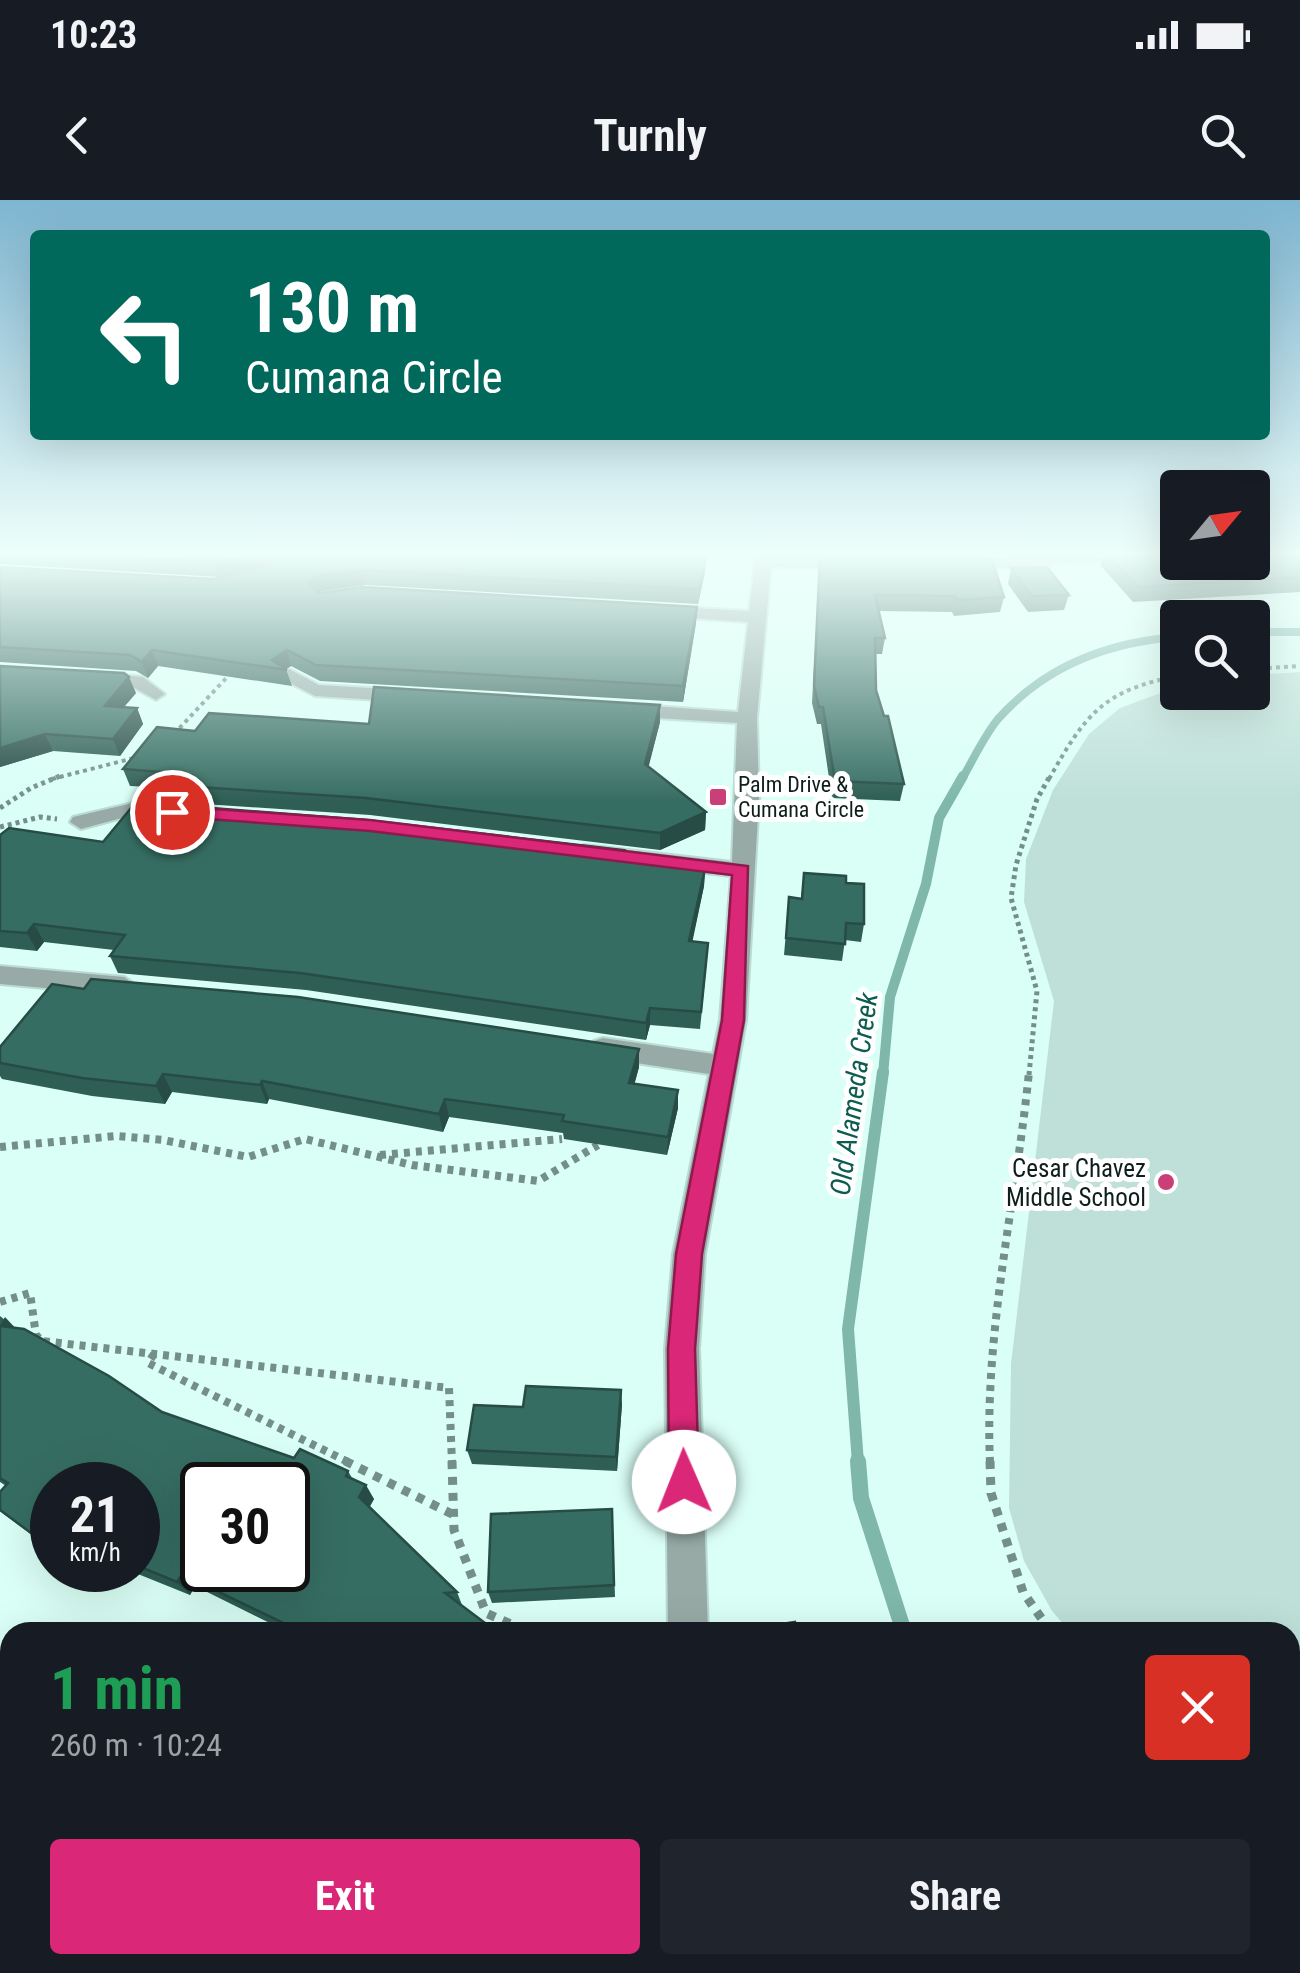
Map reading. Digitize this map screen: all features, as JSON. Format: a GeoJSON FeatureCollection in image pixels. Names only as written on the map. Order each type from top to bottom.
{"type":"FeatureCollection","features":[{"type":"Feature","properties":{"kind":"street"},"geometry":{"type":"LineString","coordinates":[[688,1622],[682,1349],[689,1254],[733,1020],[748,777],[747,718],[756,636]]}},
{"type":"Feature","properties":{"kind":"street"},"geometry":{"type":"LineString","coordinates":[[289,675],[315,690],[433,698]]}},
{"type":"Feature","properties":{"kind":"street"},"geometry":{"type":"LineString","coordinates":[[78,677],[136,681],[156,694]]}},
{"type":"Feature","properties":{"kind":"street"},"geometry":{"type":"LineString","coordinates":[[610,709],[747,718]]}},
{"type":"Feature","properties":{"kind":"street"},"geometry":{"type":"LineString","coordinates":[[81,822],[133,809],[192,813]]}},
{"type":"Feature","properties":{"kind":"street"},"geometry":{"type":"LineString","coordinates":[[560,850],[742,870]]}},
{"type":"Feature","properties":{"kind":"street"},"geometry":{"type":"LineString","coordinates":[[0,975],[153,989]]}},
{"type":"Feature","properties":{"kind":"street"},"geometry":{"type":"LineString","coordinates":[[581,1045],[725,1066]]}},
{"type":"Feature","properties":{"kind":"path"},"geometry":{"type":"LineString","coordinates":[[1270,668],[1300,666]]}},
{"type":"Feature","properties":{"kind":"path"},"geometry":{"type":"LineString","coordinates":[[1044,1622],[1023,1592],[991,1494],[988,1424],[1001,1282],[1025,1113],[1037,991],[1011,898],[1016,865],[1038,799],[1072,738],[1097,708],[1134,684],[1160,679]]}},
{"type":"Feature","properties":{"kind":"path"},"geometry":{"type":"LineString","coordinates":[[0,827],[40,816],[81,822]]}},
{"type":"Feature","properties":{"kind":"path"},"geometry":{"type":"LineString","coordinates":[[0,1147],[116,1136],[163,1140],[248,1158],[305,1139],[448,1170],[538,1180],[598,1146]]}},
{"type":"Feature","properties":{"kind":"path"},"geometry":{"type":"LineString","coordinates":[[374,1156],[562,1138]]}},
{"type":"Feature","properties":{"kind":"path"},"geometry":{"type":"LineString","coordinates":[[0,1302],[20,1293],[30,1294],[36,1335],[42,1340],[449,1388],[454,1530],[486,1613],[506,1622]]}},
{"type":"Feature","properties":{"kind":"path"},"geometry":{"type":"LineString","coordinates":[[155,1353],[148,1363],[454,1515]]}},
{"type":"Feature","properties":{"kind":"shaded area","name":"Cesar Chavez Middle School"},"geometry":{"type":"Polygon","coordinates":[[[1300,672],[1300,1622],[1061,1622],[1024,1561],[1009,1508],[1011,1364],[1054,1001],[1024,902],[1026,859],[1053,790],[1089,734],[1120,708],[1160,693],[1160,710],[1270,710],[1270,674],[1300,672]]]}},
{"type":"Feature","properties":{"kind":"building"},"geometry":{"type":"Polygon","coordinates":[[[0,636],[692,636],[683,686],[316,665],[287,650],[272,660],[287,670],[152,650],[142,662],[130,655],[0,647],[0,636]]]}},
{"type":"Feature","properties":{"kind":"building"},"geometry":{"type":"Polygon","coordinates":[[[816,636],[884,636],[875,638],[876,690],[884,716],[888,716],[904,784],[835,781],[823,707],[819,707],[814,686],[816,636]]]}},
{"type":"Feature","properties":{"kind":"building"},"geometry":{"type":"Polygon","coordinates":[[[0,666],[124,673],[129,677],[105,706],[137,708],[113,739],[45,734],[0,748],[0,666]]]}},
{"type":"Feature","properties":{"kind":"building"},"geometry":{"type":"Polygon","coordinates":[[[374,687],[660,705],[645,764],[706,812],[660,833],[366,798],[151,784],[162,772],[123,769],[157,727],[195,731],[209,713],[369,724],[374,687]]]}},
{"type":"Feature","properties":{"kind":"building"},"geometry":{"type":"Polygon","coordinates":[[[136,802],[366,820],[622,850],[603,858],[705,869],[689,941],[708,943],[701,1012],[650,1008],[646,1023],[300,973],[110,956],[125,935],[34,924],[27,933],[0,931],[0,835],[9,828],[103,842],[136,802]]]}},
{"type":"Feature","properties":{"kind":"building"},"geometry":{"type":"Polygon","coordinates":[[[804,873],[846,876],[846,883],[864,884],[864,924],[846,923],[845,944],[786,938],[789,897],[802,899],[804,873]]]}},
{"type":"Feature","properties":{"kind":"building"},"geometry":{"type":"Polygon","coordinates":[[[91,979],[298,997],[639,1049],[629,1083],[678,1090],[668,1137],[562,1121],[564,1115],[445,1099],[439,1114],[262,1081],[260,1085],[163,1074],[156,1086],[0,1063],[0,1047],[52,984],[84,989],[91,979]]]}},
{"type":"Feature","properties":{"kind":"building"},"geometry":{"type":"Polygon","coordinates":[[[0,1326],[24,1329],[109,1376],[162,1412],[294,1458],[300,1449],[348,1471],[346,1476],[366,1485],[359,1497],[457,1592],[445,1593],[484,1622],[281,1622],[219,1592],[310,1592],[310,1462],[180,1462],[177,1582],[160,1575],[160,1462],[30,1462],[30,1532],[0,1510],[0,1492],[8,1483],[0,1478],[0,1326]]]}},
{"type":"Feature","properties":{"kind":"building"},"geometry":{"type":"Polygon","coordinates":[[[526,1386],[621,1390],[616,1457],[467,1450],[474,1405],[523,1407],[526,1386]]]}},
{"type":"Feature","properties":{"kind":"building"},"geometry":{"type":"Polygon","coordinates":[[[612,1509],[614,1585],[488,1592],[491,1514],[612,1509]]]}},
{"type":"Feature","properties":{"kind":"waterway","name":"Old Alameda Creek"},"geometry":{"type":"LineString","coordinates":[[962,779],[998,719],[1037,684],[1103,651],[1160,639]]}},
{"type":"Feature","properties":{"kind":"waterway","name":"Old Alameda Creek"},"geometry":{"type":"LineString","coordinates":[[883,1075],[890,997],[926,884],[939,818],[963,776]]}},
{"type":"Feature","properties":{"kind":"waterway","name":"Old Alameda Creek"},"geometry":{"type":"LineString","coordinates":[[858,1463],[848,1329],[883,1072]]}},
{"type":"Feature","properties":{"kind":"waterway","name":"Old Alameda Creek"},"geometry":{"type":"LineString","coordinates":[[858,1461],[861,1498],[901,1622]]}},
{"type":"Feature","properties":{"kind":"place","name":"Palm Drive & Cumana Circle"},"geometry":{"type":"Point","coordinates":[718,797]}},
{"type":"Feature","properties":{"kind":"place","name":"Cesar Chavez Middle School"},"geometry":{"type":"Point","coordinates":[1166,1182]}},
{"type":"Feature","properties":{"kind":"route"},"geometry":{"type":"LineString","coordinates":[[172,812],[370,826],[742,870],[733,1020],[689,1254],[682,1349],[684,1482]]}}]}
